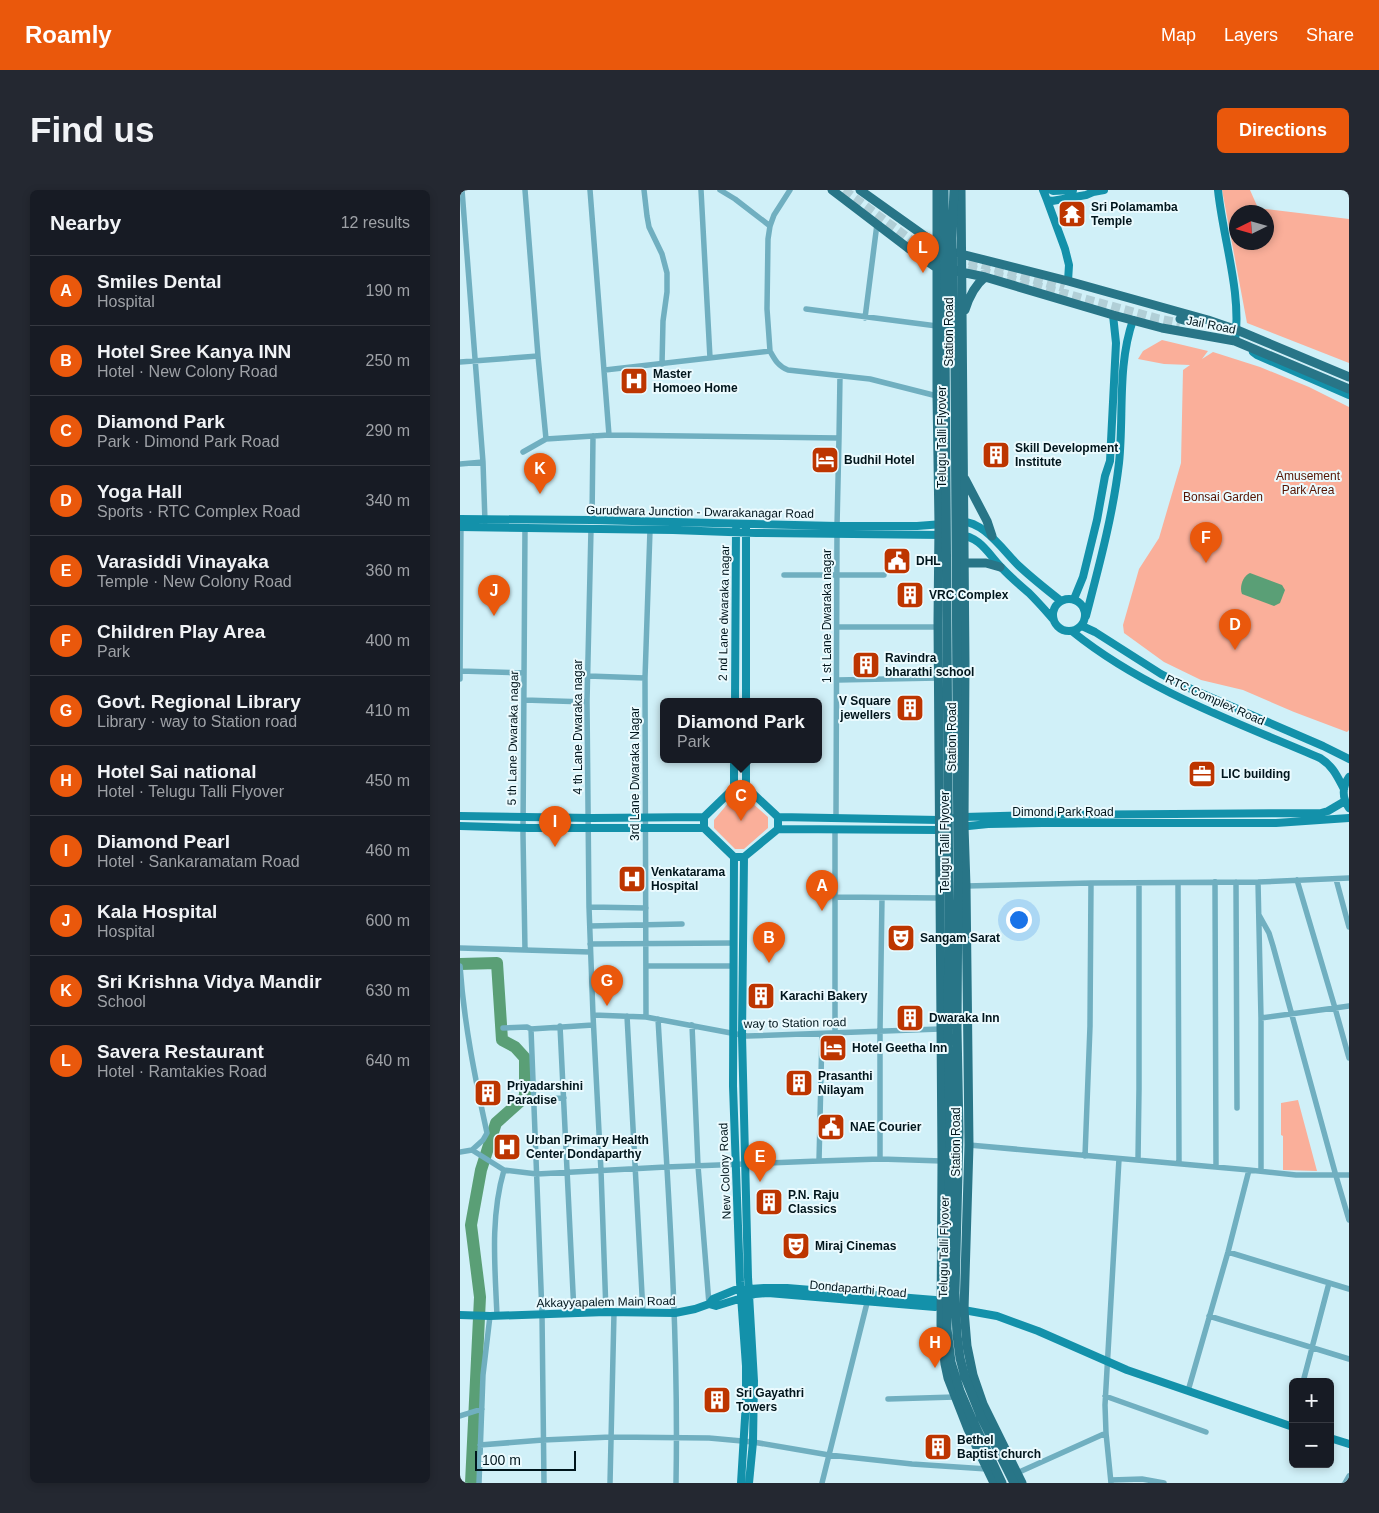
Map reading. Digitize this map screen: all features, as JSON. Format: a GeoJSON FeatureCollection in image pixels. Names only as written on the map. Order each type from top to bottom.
{"type":"FeatureCollection","features":[{"type":"Feature","properties":{"kind":"main road"},"geometry":{"type":"LineString","coordinates":[[832,190],[937,268]]}},
{"type":"Feature","properties":{"kind":"main road"},"geometry":{"type":"LineString","coordinates":[[860,190],[937,247]]}},
{"type":"Feature","properties":{"kind":"main road"},"geometry":{"type":"LineString","coordinates":[[937,190],[936,396],[939,530],[941,1326],[944,1364],[955,1397],[994,1483]]}},
{"type":"Feature","properties":{"kind":"main road","name":"Telugu Talli Flyover"},"geometry":{"type":"LineString","coordinates":[[944,190],[950,1132],[947,1329],[951,1362],[960,1390],[1002,1483]]}},
{"type":"Feature","properties":{"kind":"main road","name":"Telugu Talli Flyover"},"geometry":{"type":"LineString","coordinates":[[954,190],[952,238],[955,371],[959,1132],[956,1335],[965,1378],[981,1417],[1014,1483]]}},
{"type":"Feature","properties":{"kind":"main road","name":"Station Road"},"geometry":{"type":"LineString","coordinates":[[961,190],[964,822],[969,1145],[964,1310],[967,1346],[973,1375],[984,1404],[1022,1483]]}},
{"type":"Feature","properties":{"kind":"main road"},"geometry":{"type":"LineString","coordinates":[[1042,190],[1065,249],[1069,265],[1068,282]]}},
{"type":"Feature","properties":{"kind":"main road"},"geometry":{"type":"LineString","coordinates":[[1051,190],[1073,190]]}},
{"type":"Feature","properties":{"kind":"main road"},"geometry":{"type":"LineString","coordinates":[[1047,200],[1062,200],[1086,195],[1090,191],[1104,190]]}},
{"type":"Feature","properties":{"kind":"main road"},"geometry":{"type":"LineString","coordinates":[[1218,190],[1236,303],[1237,330],[1240,343],[1257,355],[1349,395]]}},
{"type":"Feature","properties":{"kind":"main road","name":"Jail Road"},"geometry":{"type":"LineString","coordinates":[[937,247],[1208,320],[1237,330],[1349,377]]}},
{"type":"Feature","properties":{"kind":"main road","name":"Jail Road"},"geometry":{"type":"LineString","coordinates":[[937,268],[985,277],[1168,330],[1240,343],[1349,389]]}},
{"type":"Feature","properties":{"kind":"main road"},"geometry":{"type":"LineString","coordinates":[[962,319],[968,299],[977,283],[985,277]]}},
{"type":"Feature","properties":{"kind":"main road"},"geometry":{"type":"LineString","coordinates":[[1074,599],[1085,568],[1110,461],[1116,343],[1112,315]]}},
{"type":"Feature","properties":{"kind":"main road"},"geometry":{"type":"LineString","coordinates":[[1072,632],[1082,626],[1086,616],[1102,556],[1116,481],[1121,429],[1123,368],[1126,346],[1133,320]]}},
{"type":"Feature","properties":{"kind":"main road"},"geometry":{"type":"LineString","coordinates":[[1203,335],[1180,321],[1208,320]]}},
{"type":"Feature","properties":{"kind":"main road"},"geometry":{"type":"LineString","coordinates":[[963,477],[987,521],[992,536]]}},
{"type":"Feature","properties":{"kind":"main road","name":"Gurudwara Junction - Dwarakanagar Road"},"geometry":{"type":"LineString","coordinates":[[460,519],[525,527],[592,524],[650,530],[736,533],[837,529]]}},
{"type":"Feature","properties":{"kind":"main road"},"geometry":{"type":"LineString","coordinates":[[939,530],[964,521],[972,524],[992,536],[1017,564],[1061,601]]}},
{"type":"Feature","properties":{"kind":"main road","name":"Gurudwara Junction - Dwarakanagar Road"},"geometry":{"type":"LineString","coordinates":[[460,527],[485,523],[746,524],[837,529],[939,530]]}},
{"type":"Feature","properties":{"kind":"main road","name":"2 nd Lane dwaraka nagar"},"geometry":{"type":"LineString","coordinates":[[735,698],[736,524]]}},
{"type":"Feature","properties":{"kind":"main road","name":"2 nd Lane dwaraka nagar"},"geometry":{"type":"LineString","coordinates":[[746,524],[746,698]]}},
{"type":"Feature","properties":{"kind":"main road","name":"RTC Complex Road"},"geometry":{"type":"LineString","coordinates":[[939,530],[964,536],[984,547],[1000,566],[1030,594],[1058,627],[1067,632],[1072,632],[1096,650],[1162,689],[1320,758],[1335,771],[1344,789]]}},
{"type":"Feature","properties":{"kind":"main road"},"geometry":{"type":"LineString","coordinates":[[964,562],[1000,566]]}},
{"type":"Feature","properties":{"kind":"main road"},"geometry":{"type":"LineString","coordinates":[[1053,619],[1054,609],[1065,599],[1074,599],[1083,606],[1086,616]]}},
{"type":"Feature","properties":{"kind":"main road","name":"RTC Complex Road"},"geometry":{"type":"LineString","coordinates":[[1082,626],[1095,632],[1161,674],[1349,759]]}},
{"type":"Feature","properties":{"kind":"main road"},"geometry":{"type":"LineString","coordinates":[[734,763],[734,788]]}},
{"type":"Feature","properties":{"kind":"main road"},"geometry":{"type":"LineString","coordinates":[[460,826],[704,828],[734,857],[744,857],[778,829],[778,817],[746,787],[746,763]]}},
{"type":"Feature","properties":{"kind":"main road"},"geometry":{"type":"LineString","coordinates":[[1349,777],[1344,789],[1345,801],[1349,808]]}},
{"type":"Feature","properties":{"kind":"main road"},"geometry":{"type":"LineString","coordinates":[[460,816],[704,817],[734,788],[746,787]]}},
{"type":"Feature","properties":{"kind":"main road","name":"Dimond Park Road"},"geometry":{"type":"LineString","coordinates":[[778,829],[939,830],[964,822],[1042,815],[1321,813],[1345,801]]}},
{"type":"Feature","properties":{"kind":"main road"},"geometry":{"type":"LineString","coordinates":[[704,817],[704,828]]}},
{"type":"Feature","properties":{"kind":"main road","name":"Dimond Park Road"},"geometry":{"type":"LineString","coordinates":[[778,817],[1042,823],[1276,823],[1349,818]]}},
{"type":"Feature","properties":{"kind":"main road","name":"New Colony Road"},"geometry":{"type":"LineString","coordinates":[[734,857],[732,1034],[736,1165],[745,1293],[754,1381],[753,1442],[749,1483]]}},
{"type":"Feature","properties":{"kind":"main road","name":"New Colony Road"},"geometry":{"type":"LineString","coordinates":[[741,1483],[746,1366],[746,1165],[742,1035],[744,857]]}},
{"type":"Feature","properties":{"kind":"main road","name":"Dondaparthi Road"},"geometry":{"type":"LineString","coordinates":[[745,1293],[787,1288],[935,1307],[941,1305],[997,1316],[1038,1331],[1127,1370],[1289,1423]]}},
{"type":"Feature","properties":{"kind":"main road","name":"Akkayyapalem Main Road"},"geometry":{"type":"LineString","coordinates":[[460,1315],[675,1313],[709,1304],[716,1306],[745,1293]]}},
{"type":"Feature","properties":{"kind":"main road"},"geometry":{"type":"LineString","coordinates":[[1334,1439],[1349,1444]]}},
{"type":"Feature","properties":{"kind":"street"},"geometry":{"type":"LineString","coordinates":[[462,190],[483,462],[485,523]]}},
{"type":"Feature","properties":{"kind":"street"},"geometry":{"type":"LineString","coordinates":[[525,190],[546,439]]}},
{"type":"Feature","properties":{"kind":"street"},"geometry":{"type":"LineString","coordinates":[[590,190],[609,435]]}},
{"type":"Feature","properties":{"kind":"street"},"geometry":{"type":"LineString","coordinates":[[644,190],[649,227],[662,254],[667,273],[667,292],[662,328],[662,364]]}},
{"type":"Feature","properties":{"kind":"street"},"geometry":{"type":"LineString","coordinates":[[701,190],[710,358]]}},
{"type":"Feature","properties":{"kind":"street"},"geometry":{"type":"LineString","coordinates":[[720,190],[770,226]]}},
{"type":"Feature","properties":{"kind":"street"},"geometry":{"type":"LineString","coordinates":[[790,190],[774,215],[768,240],[767,309],[770,351],[776,361],[781,367],[788,370],[882,382],[936,396]]}},
{"type":"Feature","properties":{"kind":"street"},"geometry":{"type":"LineString","coordinates":[[864,318],[877,224]]}},
{"type":"Feature","properties":{"kind":"street"},"geometry":{"type":"LineString","coordinates":[[806,309],[937,326]]}},
{"type":"Feature","properties":{"kind":"street"},"geometry":{"type":"LineString","coordinates":[[604,370],[770,351]]}},
{"type":"Feature","properties":{"kind":"street"},"geometry":{"type":"LineString","coordinates":[[460,362],[538,356]]}},
{"type":"Feature","properties":{"kind":"street","name":"1 st Lane Dwaraka nagar"},"geometry":{"type":"LineString","coordinates":[[836,818],[837,529],[840,376]]}},
{"type":"Feature","properties":{"kind":"street"},"geometry":{"type":"LineString","coordinates":[[523,452],[546,439],[609,435],[839,438]]}},
{"type":"Feature","properties":{"kind":"street","name":"4 th Lane Dwaraka nagar"},"geometry":{"type":"LineString","coordinates":[[593,436],[587,702],[589,907],[593,1025],[610,1313],[610,1483]]}},
{"type":"Feature","properties":{"kind":"street"},"geometry":{"type":"LineString","coordinates":[[460,464],[483,462]]}},
{"type":"Feature","properties":{"kind":"street"},"geometry":{"type":"LineString","coordinates":[[460,519],[460,678]]}},
{"type":"Feature","properties":{"kind":"street","name":"5 th Lane Dwaraka nagar"},"geometry":{"type":"LineString","coordinates":[[525,527],[523,816],[525,950]]}},
{"type":"Feature","properties":{"kind":"street","name":"3rd Lane Dwaraka Nagar"},"geometry":{"type":"LineString","coordinates":[[646,1017],[644,678],[650,530]]}},
{"type":"Feature","properties":{"kind":"street"},"geometry":{"type":"LineString","coordinates":[[784,575],[884,575]]}},
{"type":"Feature","properties":{"kind":"street"},"geometry":{"type":"LineString","coordinates":[[837,627],[938,627]]}},
{"type":"Feature","properties":{"kind":"street"},"geometry":{"type":"LineString","coordinates":[[460,671],[524,673]]}},
{"type":"Feature","properties":{"kind":"street"},"geometry":{"type":"LineString","coordinates":[[588,676],[644,678]]}},
{"type":"Feature","properties":{"kind":"street"},"geometry":{"type":"LineString","coordinates":[[837,680],[938,678]]}},
{"type":"Feature","properties":{"kind":"street"},"geometry":{"type":"LineString","coordinates":[[524,700],[587,702]]}},
{"type":"Feature","properties":{"kind":"street"},"geometry":{"type":"LineString","coordinates":[[835,830],[835,1033]]}},
{"type":"Feature","properties":{"kind":"street"},"geometry":{"type":"LineString","coordinates":[[966,886],[1258,882],[1349,878]]}},
{"type":"Feature","properties":{"kind":"street"},"geometry":{"type":"LineString","coordinates":[[1336,879],[1349,927]]}},
{"type":"Feature","properties":{"kind":"street"},"geometry":{"type":"LineString","coordinates":[[1297,880],[1349,1058]]}},
{"type":"Feature","properties":{"kind":"street"},"geometry":{"type":"LineString","coordinates":[[1178,882],[1179,1163]]}},
{"type":"Feature","properties":{"kind":"street"},"geometry":{"type":"LineString","coordinates":[[1215,882],[1216,1167]]}},
{"type":"Feature","properties":{"kind":"street"},"geometry":{"type":"LineString","coordinates":[[1236,882],[1237,1108]]}},
{"type":"Feature","properties":{"kind":"street"},"geometry":{"type":"LineString","coordinates":[[1258,882],[1261,1018],[1261,1171]]}},
{"type":"Feature","properties":{"kind":"street"},"geometry":{"type":"LineString","coordinates":[[1086,1156],[1091,883]]}},
{"type":"Feature","properties":{"kind":"street"},"geometry":{"type":"LineString","coordinates":[[1138,1160],[1139,883]]}},
{"type":"Feature","properties":{"kind":"street"},"geometry":{"type":"LineString","coordinates":[[836,897],[940,898]]}},
{"type":"Feature","properties":{"kind":"street"},"geometry":{"type":"LineString","coordinates":[[880,1159],[882,898]]}},
{"type":"Feature","properties":{"kind":"street"},"geometry":{"type":"LineString","coordinates":[[589,907],[646,908]]}},
{"type":"Feature","properties":{"kind":"street"},"geometry":{"type":"LineString","coordinates":[[1259,915],[1273,946],[1349,1220]]}},
{"type":"Feature","properties":{"kind":"street"},"geometry":{"type":"LineString","coordinates":[[590,926],[682,924]]}},
{"type":"Feature","properties":{"kind":"street"},"geometry":{"type":"LineString","coordinates":[[590,944],[733,943]]}},
{"type":"Feature","properties":{"kind":"street"},"geometry":{"type":"LineString","coordinates":[[460,948],[590,952]]}},
{"type":"Feature","properties":{"kind":"street"},"geometry":{"type":"LineString","coordinates":[[460,966],[463,1020],[487,1133],[483,1140],[472,1150],[460,1152]]}},
{"type":"Feature","properties":{"kind":"street"},"geometry":{"type":"LineString","coordinates":[[646,966],[733,966]]}},
{"type":"Feature","properties":{"kind":"street"},"geometry":{"type":"LineString","coordinates":[[1261,1018],[1349,1006]]}},
{"type":"Feature","properties":{"kind":"street","name":"way to Station road"},"geometry":{"type":"LineString","coordinates":[[593,1015],[658,1018],[732,1034],[759,1036],[940,1029]]}},
{"type":"Feature","properties":{"kind":"street"},"geometry":{"type":"LineString","coordinates":[[627,1016],[643,1313]]}},
{"type":"Feature","properties":{"kind":"street"},"geometry":{"type":"LineString","coordinates":[[658,1018],[675,1313],[676,1483]]}},
{"type":"Feature","properties":{"kind":"street"},"geometry":{"type":"LineString","coordinates":[[503,1028],[527,1027],[531,1029],[593,1025]]}},
{"type":"Feature","properties":{"kind":"street"},"geometry":{"type":"LineString","coordinates":[[692,1025],[698,1166],[709,1304]]}},
{"type":"Feature","properties":{"kind":"street"},"geometry":{"type":"LineString","coordinates":[[560,1026],[574,1313]]}},
{"type":"Feature","properties":{"kind":"street"},"geometry":{"type":"LineString","coordinates":[[531,1029],[542,1314],[544,1483]]}},
{"type":"Feature","properties":{"kind":"street"},"geometry":{"type":"LineString","coordinates":[[819,1161],[822,1034]]}},
{"type":"Feature","properties":{"kind":"street"},"geometry":{"type":"LineString","coordinates":[[535,1103],[540,1099],[564,1098]]}},
{"type":"Feature","properties":{"kind":"street"},"geometry":{"type":"LineString","coordinates":[[969,1145],[1296,1175],[1349,1175]]}},
{"type":"Feature","properties":{"kind":"street"},"geometry":{"type":"LineString","coordinates":[[472,1150],[504,1170],[537,1174],[819,1161],[880,1159],[942,1160]]}},
{"type":"Feature","properties":{"kind":"street"},"geometry":{"type":"LineString","coordinates":[[1118,1159],[1105,1396],[1106,1433],[1111,1482],[1142,1478],[1164,1483]]}},
{"type":"Feature","properties":{"kind":"street"},"geometry":{"type":"LineString","coordinates":[[479,1483],[480,1445],[477,1411],[491,1316],[494,1234],[498,1196],[504,1170]]}},
{"type":"Feature","properties":{"kind":"street"},"geometry":{"type":"LineString","coordinates":[[1188,1391],[1228,1252],[1248,1170]]}},
{"type":"Feature","properties":{"kind":"street"},"geometry":{"type":"LineString","coordinates":[[1228,1252],[1349,1289]]}},
{"type":"Feature","properties":{"kind":"street"},"geometry":{"type":"LineString","coordinates":[[1304,1378],[1329,1283]]}},
{"type":"Feature","properties":{"kind":"street"},"geometry":{"type":"LineString","coordinates":[[822,1483],[868,1298]]}},
{"type":"Feature","properties":{"kind":"street"},"geometry":{"type":"LineString","coordinates":[[1209,1316],[1349,1359]]}},
{"type":"Feature","properties":{"kind":"street"},"geometry":{"type":"LineString","coordinates":[[1105,1396],[1206,1432]]}},
{"type":"Feature","properties":{"kind":"street"},"geometry":{"type":"LineString","coordinates":[[888,1399],[955,1397]]}},
{"type":"Feature","properties":{"kind":"street"},"geometry":{"type":"LineString","coordinates":[[460,1416],[477,1411]]}},
{"type":"Feature","properties":{"kind":"street"},"geometry":{"type":"LineString","coordinates":[[1017,1473],[1106,1433]]}},
{"type":"Feature","properties":{"kind":"street"},"geometry":{"type":"LineString","coordinates":[[480,1445],[611,1437],[677,1437],[753,1442],[884,1462],[987,1469]]}},
{"type":"Feature","properties":{"kind":"street"},"geometry":{"type":"LineString","coordinates":[[1345,1483],[1349,1476]]}},
{"type":"Feature","properties":{"kind":"green space"},"geometry":{"type":"Polygon","coordinates":[[[1222,190],[1250,190],[1257,205],[1229,205],[1229,227],[1222,190]]]}},
{"type":"Feature","properties":{"kind":"green space"},"geometry":{"type":"Polygon","coordinates":[[[1274,210],[1349,219],[1349,363],[1247,323],[1233,250],[1274,250],[1274,210]]]}},
{"type":"Feature","properties":{"kind":"green space"},"geometry":{"type":"Polygon","coordinates":[[[1162,340],[1208,351],[1202,359],[1213,352],[1260,367],[1309,387],[1349,407],[1349,730],[1347,732],[1243,690],[1201,680],[1164,662],[1124,633],[1123,625],[1139,569],[1159,538],[1181,463],[1183,370],[1190,365],[1164,364],[1138,359],[1143,351],[1162,340]]]}},
{"type":"Feature","properties":{"kind":"green space"},"geometry":{"type":"Polygon","coordinates":[[[735,795],[743,795],[768,817],[768,828],[744,849],[735,849],[714,828],[714,820],[735,795]]]}},
{"type":"Feature","properties":{"kind":"green space"},"geometry":{"type":"Polygon","coordinates":[[[1298,1100],[1317,1171],[1283,1170],[1281,1103],[1298,1100]]]}},
{"type":"Feature","properties":{"kind":"shaded area"},"geometry":{"type":"Polygon","coordinates":[[[1250,573],[1282,585],[1285,590],[1280,603],[1274,606],[1242,594],[1242,582],[1250,573]]]}},
{"type":"Feature","properties":{"kind":"waterway"},"geometry":{"type":"LineString","coordinates":[[460,964],[497,963],[502,1040],[515,1047],[525,1058],[525,1097],[496,1123],[481,1170],[471,1225],[480,1297],[471,1483]]}},
{"type":"Feature","properties":{"kind":"tunnel"},"geometry":{"type":"LineString","coordinates":[[844,190],[923,249],[943,261]]}},
{"type":"Feature","properties":{"kind":"tunnel"},"geometry":{"type":"LineString","coordinates":[[956,257],[1064,288]]}},
{"type":"Feature","properties":{"kind":"tunnel"},"geometry":{"type":"LineString","coordinates":[[955,264],[1180,323]]}},
{"type":"Feature","properties":{"kind":"place","name":"Sri Polamamba Temple"},"geometry":{"type":"Point","coordinates":[1072,214]}},
{"type":"Feature","properties":{"kind":"place","name":"Savera Restaurant"},"geometry":{"type":"Point","coordinates":[923,273]}},
{"type":"Feature","properties":{"kind":"place","name":"Master Homoeo Home"},"geometry":{"type":"Point","coordinates":[634,381]}},
{"type":"Feature","properties":{"kind":"place","name":"Skill Development Institute"},"geometry":{"type":"Point","coordinates":[996,455]}},
{"type":"Feature","properties":{"kind":"place","name":"Budhil Hotel"},"geometry":{"type":"Point","coordinates":[825,460]}},
{"type":"Feature","properties":{"kind":"place","name":"Sri Krishna Vidya Mandir"},"geometry":{"type":"Point","coordinates":[540,494]}},
{"type":"Feature","properties":{"kind":"place","name":"DHL"},"geometry":{"type":"Point","coordinates":[897,561]}},
{"type":"Feature","properties":{"kind":"place","name":"Children Play Area"},"geometry":{"type":"Point","coordinates":[1206,563]}},
{"type":"Feature","properties":{"kind":"place","name":"VRC Complex"},"geometry":{"type":"Point","coordinates":[910,595]}},
{"type":"Feature","properties":{"kind":"place","name":"Kala Hospital"},"geometry":{"type":"Point","coordinates":[494,616]}},
{"type":"Feature","properties":{"kind":"place","name":"Yoga Hall"},"geometry":{"type":"Point","coordinates":[1235,650]}},
{"type":"Feature","properties":{"kind":"place","name":"Ravindra bharathi school"},"geometry":{"type":"Point","coordinates":[866,665]}},
{"type":"Feature","properties":{"kind":"place","name":"V Square jewellers"},"geometry":{"type":"Point","coordinates":[910,708]}},
{"type":"Feature","properties":{"kind":"place","name":"LIC building"},"geometry":{"type":"Point","coordinates":[1202,774]}},
{"type":"Feature","properties":{"kind":"place","name":"Diamond Park"},"geometry":{"type":"Point","coordinates":[741,821]}},
{"type":"Feature","properties":{"kind":"place","name":"Diamond Pearl"},"geometry":{"type":"Point","coordinates":[555,847]}},
{"type":"Feature","properties":{"kind":"place","name":"Venkatarama Hospital"},"geometry":{"type":"Point","coordinates":[632,879]}},
{"type":"Feature","properties":{"kind":"place","name":"Smiles Dental"},"geometry":{"type":"Point","coordinates":[822,911]}},
{"type":"Feature","properties":{"kind":"place","name":"Sangam Sarat"},"geometry":{"type":"Point","coordinates":[901,938]}},
{"type":"Feature","properties":{"kind":"place","name":"Hotel Sree Kanya INN"},"geometry":{"type":"Point","coordinates":[769,963]}},
{"type":"Feature","properties":{"kind":"place","name":"Karachi Bakery"},"geometry":{"type":"Point","coordinates":[761,996]}},
{"type":"Feature","properties":{"kind":"place","name":"Govt. Regional Library"},"geometry":{"type":"Point","coordinates":[607,1006]}},
{"type":"Feature","properties":{"kind":"place","name":"Dwaraka Inn"},"geometry":{"type":"Point","coordinates":[910,1018]}},
{"type":"Feature","properties":{"kind":"place","name":"Hotel Geetha Inn"},"geometry":{"type":"Point","coordinates":[833,1048]}},
{"type":"Feature","properties":{"kind":"place","name":"Prasanthi Nilayam"},"geometry":{"type":"Point","coordinates":[799,1083]}},
{"type":"Feature","properties":{"kind":"place","name":"Priyadarshini Paradise"},"geometry":{"type":"Point","coordinates":[488,1093]}},
{"type":"Feature","properties":{"kind":"place","name":"NAE Courier"},"geometry":{"type":"Point","coordinates":[831,1127]}},
{"type":"Feature","properties":{"kind":"place","name":"Urban Primary Health Center Dondaparthy"},"geometry":{"type":"Point","coordinates":[507,1147]}},
{"type":"Feature","properties":{"kind":"place","name":"Varasiddi Vinayaka"},"geometry":{"type":"Point","coordinates":[760,1182]}},
{"type":"Feature","properties":{"kind":"place","name":"P.N. Raju Classics"},"geometry":{"type":"Point","coordinates":[769,1202]}},
{"type":"Feature","properties":{"kind":"place","name":"Miraj Cinemas"},"geometry":{"type":"Point","coordinates":[796,1246]}},
{"type":"Feature","properties":{"kind":"place","name":"Hotel Sai national"},"geometry":{"type":"Point","coordinates":[935,1368]}},
{"type":"Feature","properties":{"kind":"place","name":"Sri Gayathri Towers"},"geometry":{"type":"Point","coordinates":[717,1400]}},
{"type":"Feature","properties":{"kind":"place","name":"Bethel Baptist church"},"geometry":{"type":"Point","coordinates":[938,1447]}},
{"type":"Feature","properties":{"kind":"park label","name":"Amusement Park Area"},"geometry":{"type":"Point","coordinates":[1308,483]}},
{"type":"Feature","properties":{"kind":"park label","name":"Bonsai Garden"},"geometry":{"type":"Point","coordinates":[1223,497]}}]}
